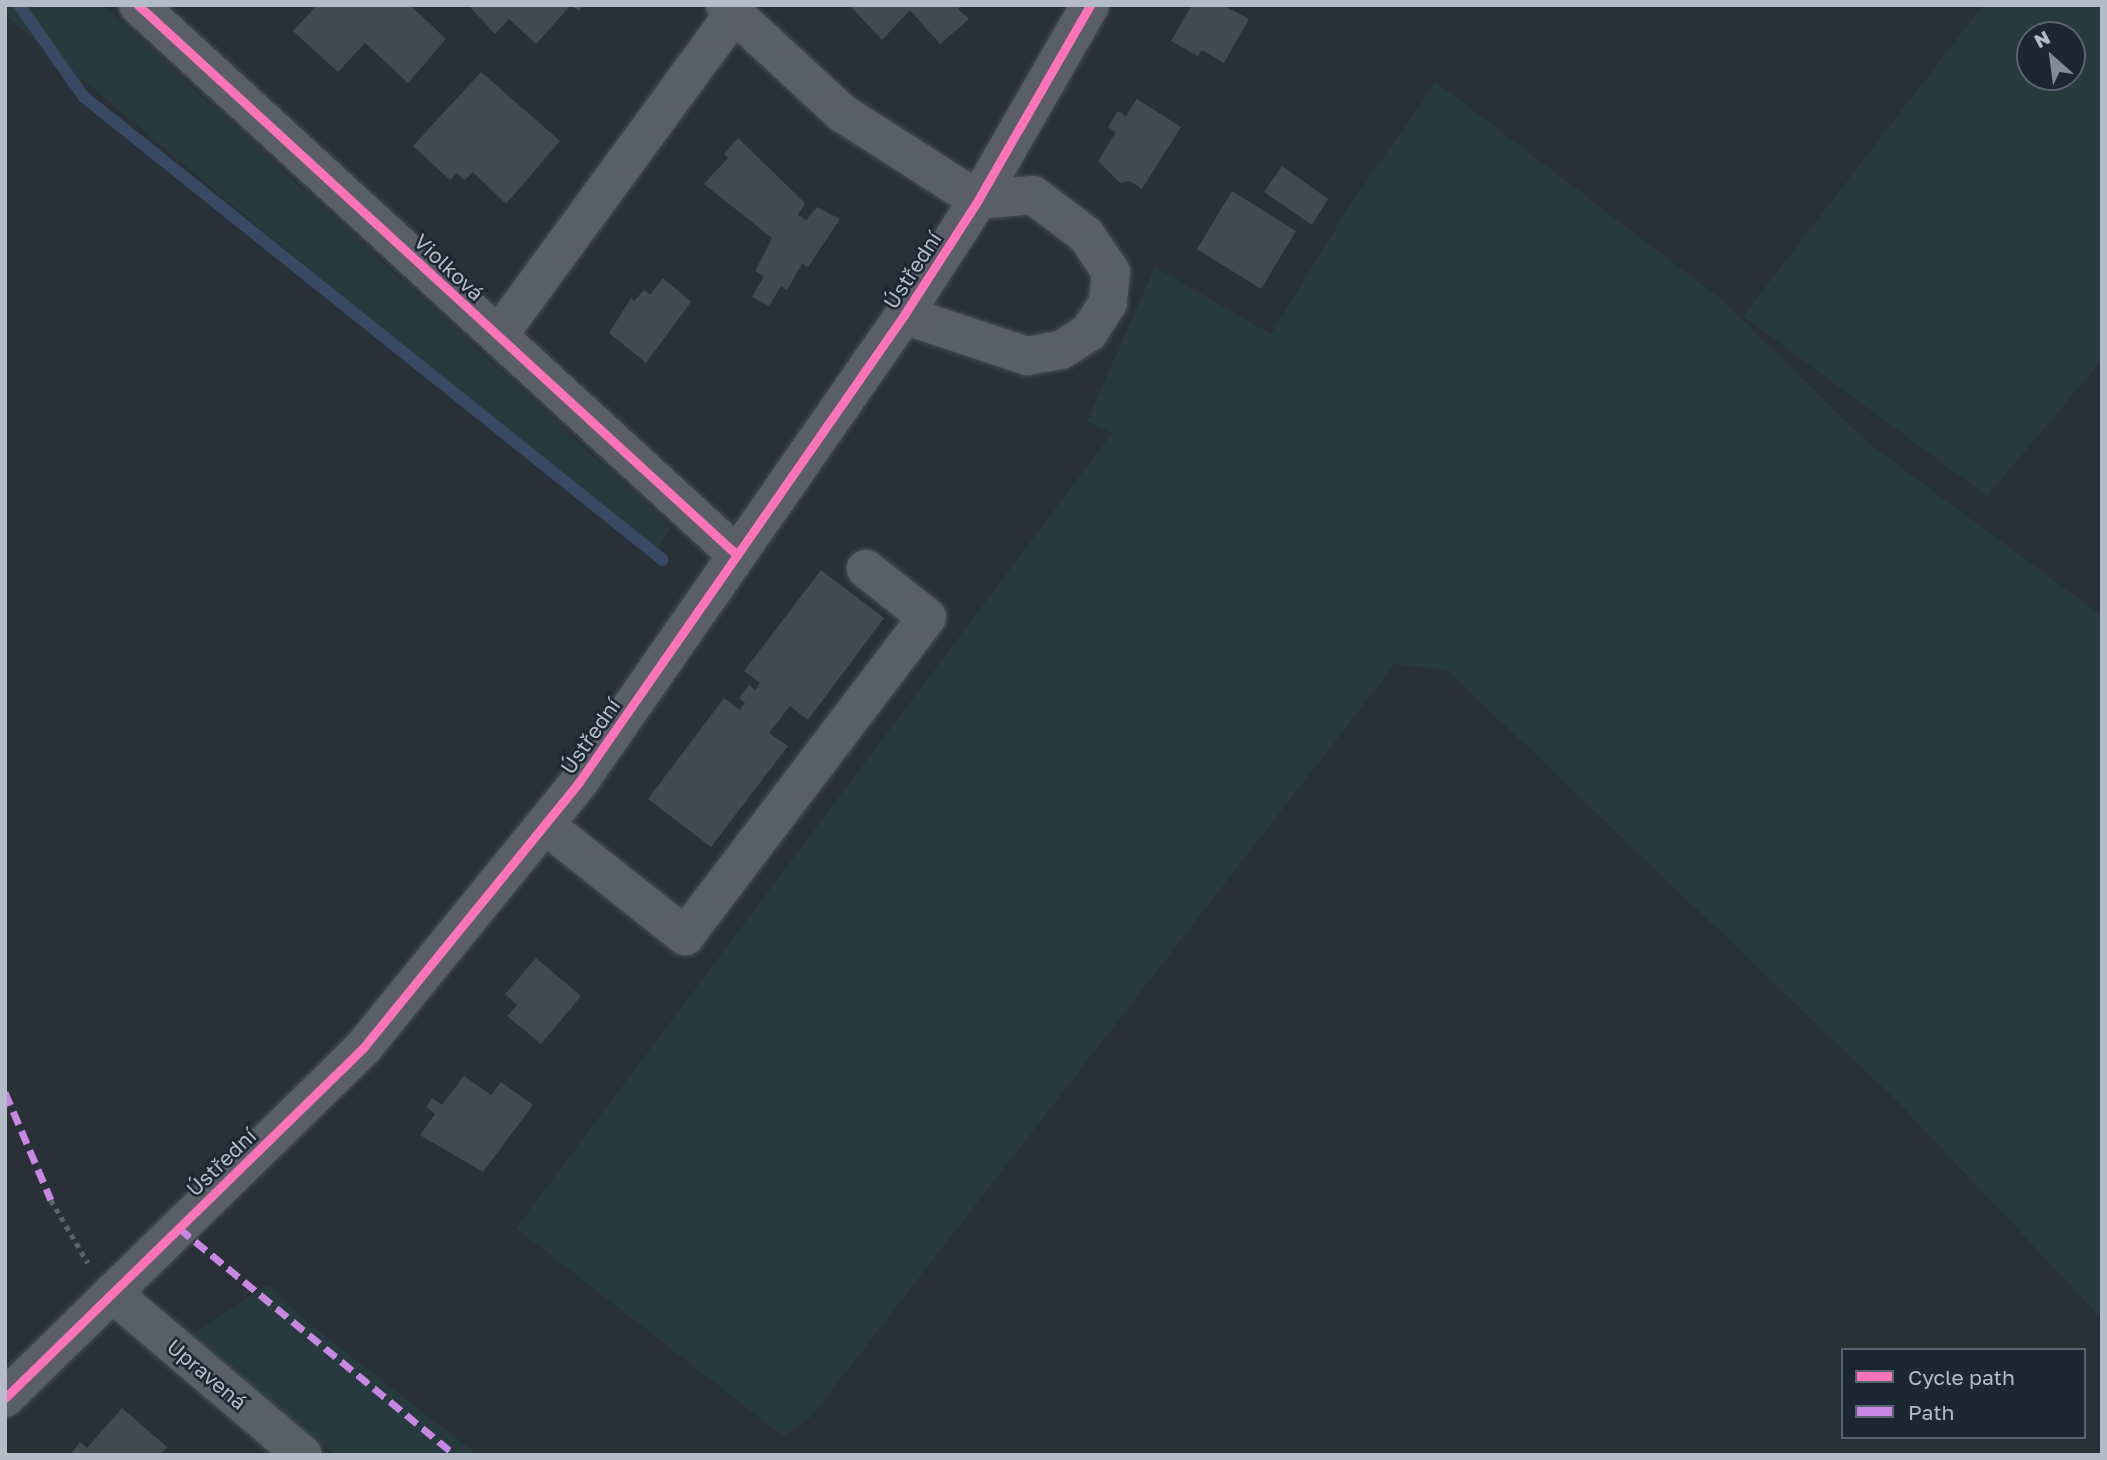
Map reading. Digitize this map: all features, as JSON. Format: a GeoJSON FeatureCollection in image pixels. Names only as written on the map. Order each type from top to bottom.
{"type":"FeatureCollection","features":[{"type":"Feature","properties":{"kind":"street","name":"Violková"},"geometry":{"type":"LineString","coordinates":[[138,5],[737,555]]}},
{"type":"Feature","properties":{"kind":"street","name":"Ústřední"},"geometry":{"type":"LineString","coordinates":[[5,1398],[363,1048],[545,825],[904,315],[978,200],[1090,5]]}},
{"type":"Feature","properties":{"kind":"street"},"geometry":{"type":"LineString","coordinates":[[498,336],[729,9],[842,113],[978,200],[1033,195],[1062,213],[1101,251],[1111,272],[1108,303],[1089,332],[1061,350],[1027,356],[904,315]]}},
{"type":"Feature","properties":{"kind":"street"},"geometry":{"type":"LineString","coordinates":[[545,825],[685,936],[927,617],[866,569]]}},
{"type":"Feature","properties":{"kind":"street","name":"Upravená"},"geometry":{"type":"LineString","coordinates":[[112,1293],[303,1455]]}},
{"type":"Feature","properties":{"kind":"path"},"geometry":{"type":"LineString","coordinates":[[51,1200],[77,1247],[112,1293]]}},
{"type":"Feature","properties":{"kind":"green space"},"geometry":{"type":"Polygon","coordinates":[[[5,5],[103,5],[671,527],[653,557],[5,15],[5,5]]]}},
{"type":"Feature","properties":{"kind":"green space"},"geometry":{"type":"Polygon","coordinates":[[[1983,5],[2102,5],[2102,360],[1987,496],[1743,316],[1983,5]]]}},
{"type":"Feature","properties":{"kind":"green space"},"geometry":{"type":"Polygon","coordinates":[[[1436,82],[1721,299],[1867,442],[2102,616],[2102,1319],[1898,1102],[1447,670],[1395,664],[811,1417],[783,1436],[516,1228],[1112,433],[1087,421],[1155,267],[1271,334],[1350,205],[1436,82]]]}},
{"type":"Feature","properties":{"kind":"green space"},"geometry":{"type":"Polygon","coordinates":[[[268,1285],[303,1319],[478,1455],[335,1455],[191,1335],[268,1285]]]}},
{"type":"Feature","properties":{"kind":"building"},"geometry":{"type":"Polygon","coordinates":[[[317,5],[410,5],[446,39],[408,83],[365,43],[338,72],[293,31],[317,5]]]}},
{"type":"Feature","properties":{"kind":"building"},"geometry":{"type":"Polygon","coordinates":[[[468,5],[582,5],[580,11],[570,6],[536,44],[509,19],[495,34],[468,5]]]}},
{"type":"Feature","properties":{"kind":"building"},"geometry":{"type":"Polygon","coordinates":[[[849,5],[961,5],[958,9],[969,19],[940,44],[910,10],[882,40],[849,5]]]}},
{"type":"Feature","properties":{"kind":"building"},"geometry":{"type":"Polygon","coordinates":[[[1192,5],[1222,5],[1249,19],[1224,63],[1202,50],[1198,56],[1171,41],[1192,5]]]}},
{"type":"Feature","properties":{"kind":"building"},"geometry":{"type":"Polygon","coordinates":[[[481,72],[560,141],[506,204],[473,172],[465,180],[457,173],[450,180],[413,146],[481,72]]]}},
{"type":"Feature","properties":{"kind":"building"},"geometry":{"type":"Polygon","coordinates":[[[1137,99],[1181,127],[1142,189],[1130,181],[1120,183],[1098,161],[1116,132],[1108,127],[1118,111],[1126,116],[1137,99]]]}},
{"type":"Feature","properties":{"kind":"building"},"geometry":{"type":"Polygon","coordinates":[[[738,138],[805,203],[798,215],[806,220],[817,207],[840,219],[808,267],[802,264],[787,290],[781,286],[769,306],[752,297],[764,276],[755,271],[772,238],[704,184],[728,158],[724,154],[738,138]]]}},
{"type":"Feature","properties":{"kind":"building"},"geometry":{"type":"Polygon","coordinates":[[[1282,166],[1328,199],[1312,225],[1264,192],[1282,166]]]}},
{"type":"Feature","properties":{"kind":"building"},"geometry":{"type":"Polygon","coordinates":[[[1232,191],[1296,231],[1261,289],[1197,249],[1232,191]]]}},
{"type":"Feature","properties":{"kind":"building"},"geometry":{"type":"Polygon","coordinates":[[[663,278],[691,302],[646,363],[609,333],[631,298],[634,301],[644,290],[650,295],[663,278]]]}},
{"type":"Feature","properties":{"kind":"building"},"geometry":{"type":"Polygon","coordinates":[[[821,570],[884,618],[808,720],[790,706],[769,733],[788,746],[711,847],[648,799],[724,698],[740,710],[745,703],[739,698],[749,685],[755,690],[760,683],[744,671],[821,570]]]}},
{"type":"Feature","properties":{"kind":"building"},"geometry":{"type":"Polygon","coordinates":[[[536,958],[581,996],[541,1044],[507,1016],[517,1005],[505,994],[536,958]]]}},
{"type":"Feature","properties":{"kind":"building"},"geometry":{"type":"Polygon","coordinates":[[[464,1076],[491,1095],[501,1082],[533,1105],[483,1172],[420,1135],[435,1114],[426,1107],[432,1098],[442,1105],[464,1076]]]}},
{"type":"Feature","properties":{"kind":"building"},"geometry":{"type":"Polygon","coordinates":[[[122,1408],[167,1447],[160,1455],[70,1455],[80,1442],[87,1448],[122,1408]]]}},
{"type":"Feature","properties":{"kind":"waterway"},"geometry":{"type":"LineString","coordinates":[[19,5],[84,97],[663,560]]}},
{"type":"Feature","properties":{"kind":"marked path"},"geometry":{"type":"LineString","coordinates":[[5,1092],[51,1200]]}},
{"type":"Feature","properties":{"kind":"marked path"},"geometry":{"type":"LineString","coordinates":[[179,1228],[455,1455]]}},
{"type":"Feature","properties":{"kind":"cycle path"},"geometry":{"type":"LineString","coordinates":[[138,5],[737,555]]}},
{"type":"Feature","properties":{"kind":"cycle path"},"geometry":{"type":"LineString","coordinates":[[5,1398],[363,1048],[579,782],[904,315],[978,200],[1090,5]]}}]}
